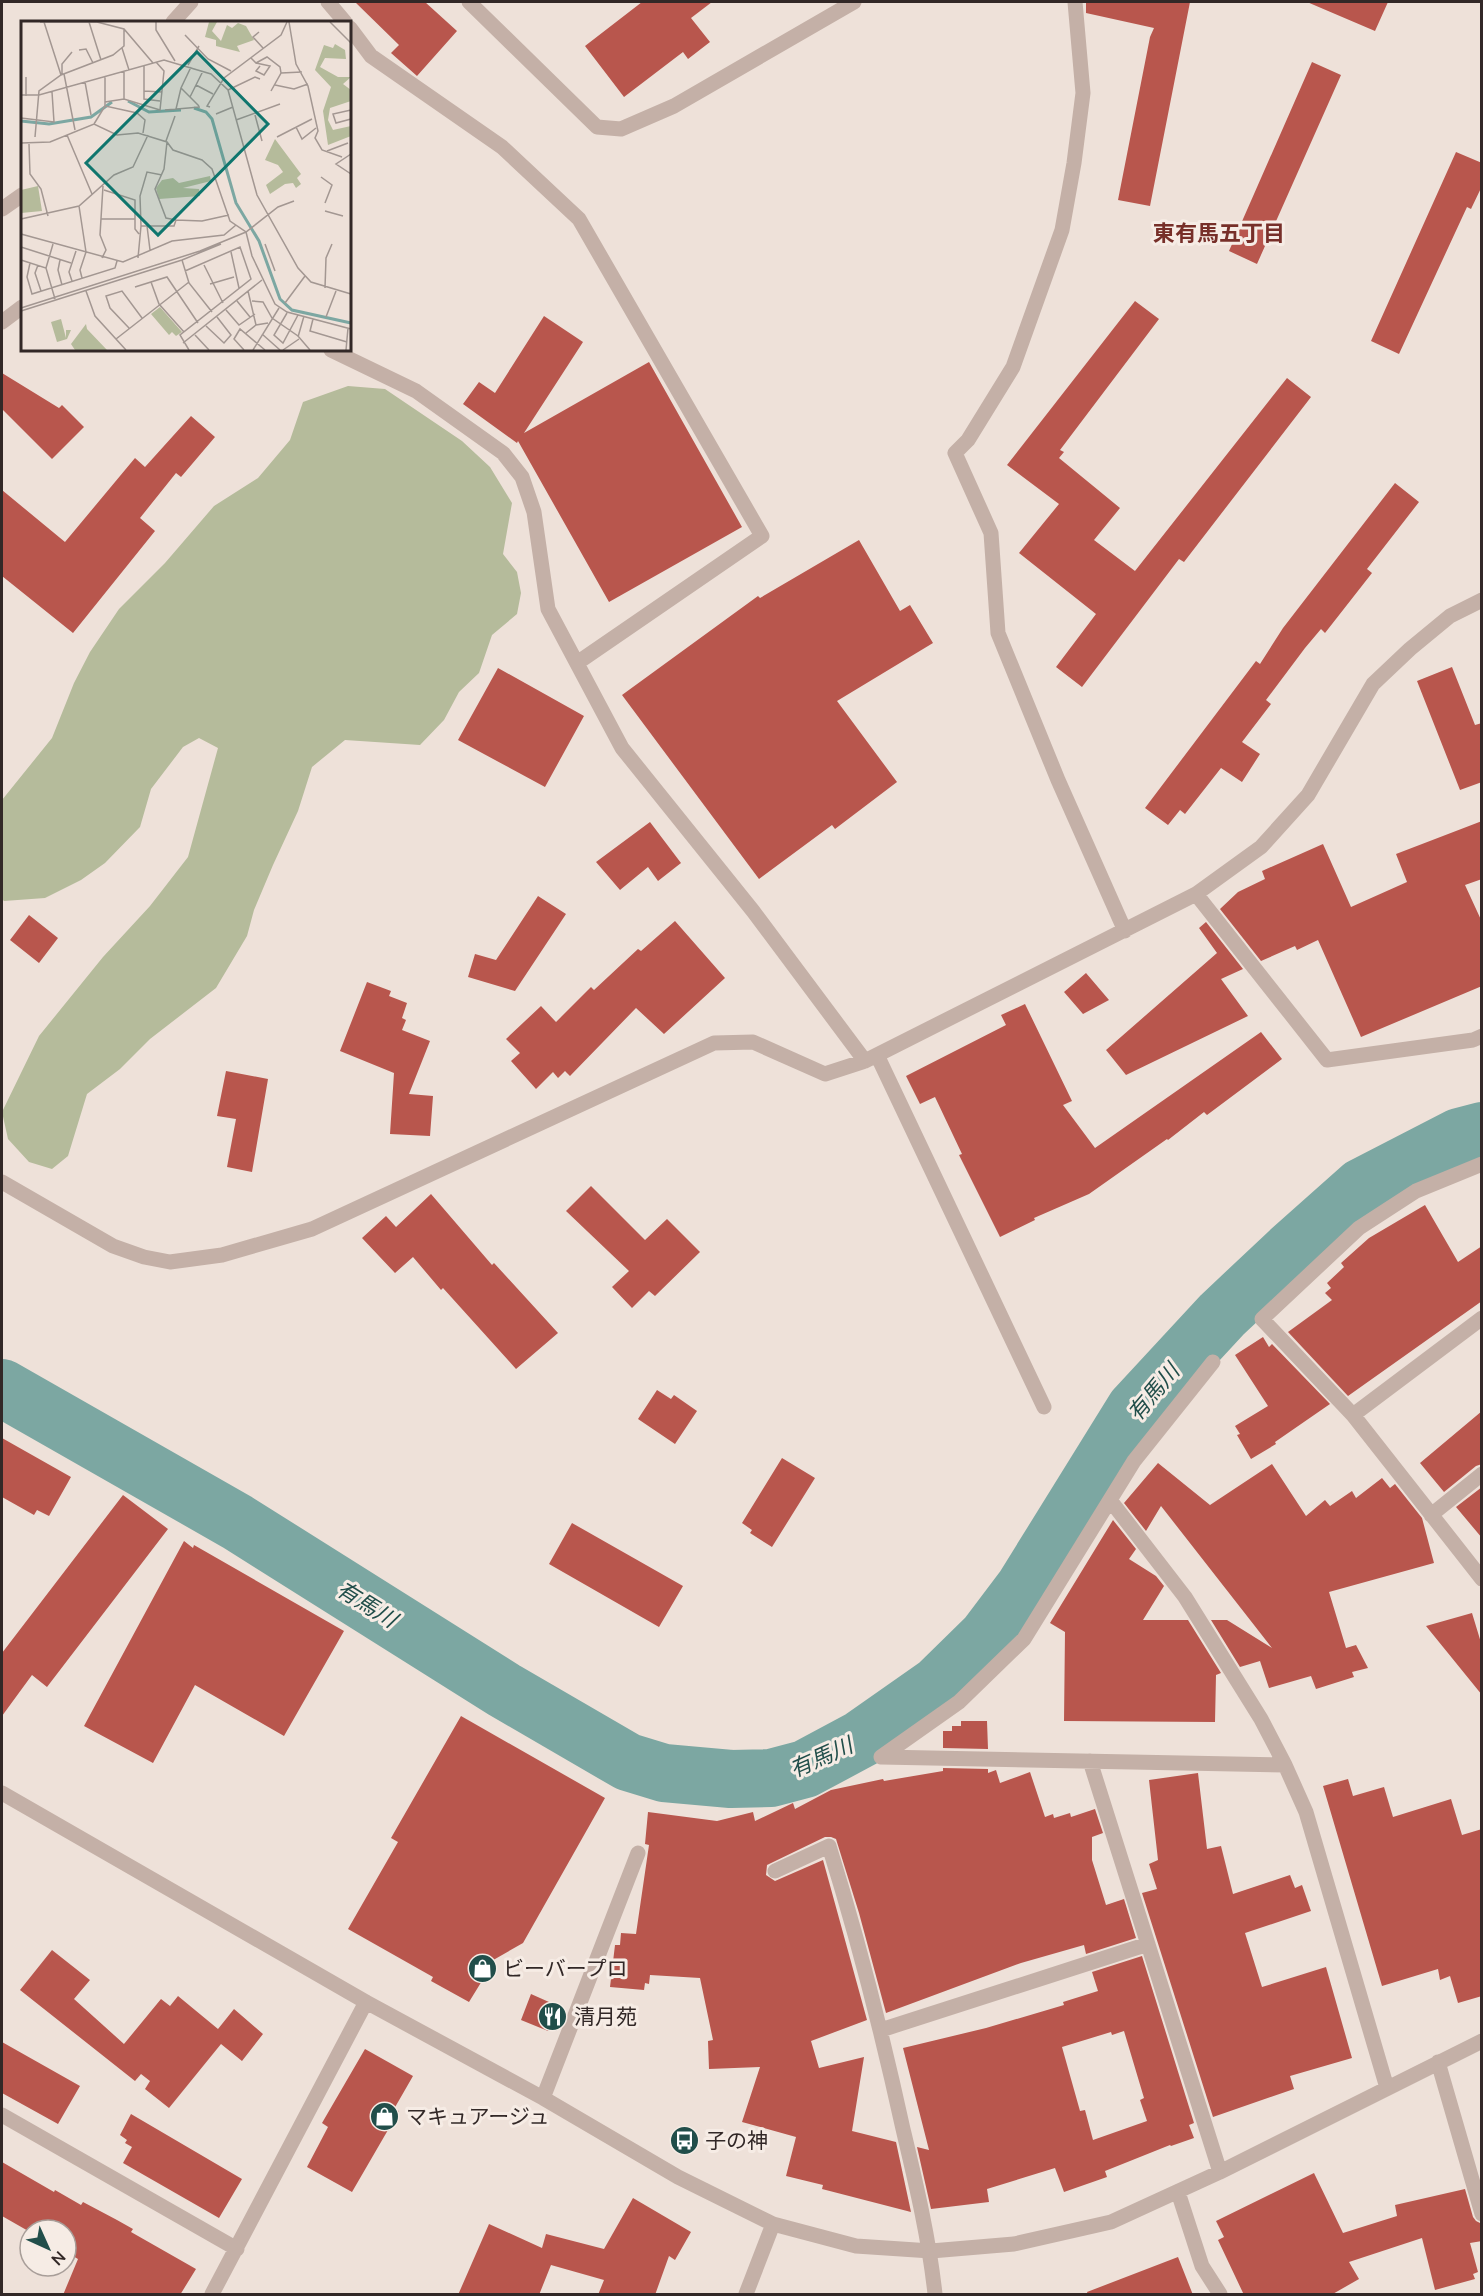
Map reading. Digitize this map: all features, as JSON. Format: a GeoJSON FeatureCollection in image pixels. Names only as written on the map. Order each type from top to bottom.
{"type":"FeatureCollection","features":[{"type":"Feature","properties":{"kind":"street"},"geometry":{"type":"LineString","coordinates":[[174,21],[191,2]]}},
{"type":"Feature","properties":{"kind":"street"},"geometry":{"type":"LineString","coordinates":[[328,2],[344,21]]}},
{"type":"Feature","properties":{"kind":"street"},"geometry":{"type":"LineString","coordinates":[[469,2],[597,127],[621,129],[675,106],[854,2]]}},
{"type":"Feature","properties":{"kind":"street"},"geometry":{"type":"LineString","coordinates":[[1075,2],[1083,93],[1062,230],[1012,368],[968,440],[955,453],[991,533],[998,633],[1058,780],[1125,931]]}},
{"type":"Feature","properties":{"kind":"street"},"geometry":{"type":"LineString","coordinates":[[351,29],[371,56],[502,147],[579,219],[762,536],[577,663]]}},
{"type":"Feature","properties":{"kind":"street"},"geometry":{"type":"LineString","coordinates":[[2,209],[21,196]]}},
{"type":"Feature","properties":{"kind":"street"},"geometry":{"type":"LineString","coordinates":[[2,322],[21,308]]}},
{"type":"Feature","properties":{"kind":"street"},"geometry":{"type":"LineString","coordinates":[[333,351],[416,391],[503,453],[522,477],[534,512],[548,609],[622,748],[871,1058],[1044,1407]]}},
{"type":"Feature","properties":{"kind":"street"},"geometry":{"type":"LineString","coordinates":[[2,1182],[112,1246],[144,1257],[170,1262],[211,1256],[312,1229],[714,1043],[753,1041],[825,1074],[871,1058],[1196,894],[1261,847],[1308,795],[1373,684],[1450,616],[1482,600]]}},
{"type":"Feature","properties":{"kind":"street"},"geometry":{"type":"LineString","coordinates":[[1196,894],[1327,1060],[1473,1040],[1482,1036]]}},
{"type":"Feature","properties":{"kind":"street"},"geometry":{"type":"LineString","coordinates":[[1482,1164],[1416,1191],[1359,1228],[1262,1319],[1353,1415],[1482,1579]]}},
{"type":"Feature","properties":{"kind":"street"},"geometry":{"type":"LineString","coordinates":[[1353,1415],[1482,1318]]}},
{"type":"Feature","properties":{"kind":"street"},"geometry":{"type":"LineString","coordinates":[[1213,1362],[1134,1461],[1024,1639],[959,1702],[881,1757],[1285,1765]]}},
{"type":"Feature","properties":{"kind":"street"},"geometry":{"type":"LineString","coordinates":[[1431,1515],[1482,1474]]}},
{"type":"Feature","properties":{"kind":"street"},"geometry":{"type":"LineString","coordinates":[[1110,1500],[1185,1597],[1261,1719],[1285,1765],[1306,1812],[1387,2088]]}},
{"type":"Feature","properties":{"kind":"street"},"geometry":{"type":"LineString","coordinates":[[1090,1761],[1220,2172]]}},
{"type":"Feature","properties":{"kind":"street"},"geometry":{"type":"LineString","coordinates":[[2,1793],[366,2002],[543,2098],[678,2177],[773,2224],[856,2246],[931,2251],[1014,2244],[1111,2222],[1220,2172],[1482,2041]]}},
{"type":"Feature","properties":{"kind":"street"},"geometry":{"type":"LineString","coordinates":[[776,1871],[829,1846],[849,1909],[881,2030],[931,2251],[935,2295]]}},
{"type":"Feature","properties":{"kind":"street"},"geometry":{"type":"LineString","coordinates":[[543,2098],[638,1853]]}},
{"type":"Feature","properties":{"kind":"street"},"geometry":{"type":"LineString","coordinates":[[881,2030],[1148,1944]]}},
{"type":"Feature","properties":{"kind":"street"},"geometry":{"type":"LineString","coordinates":[[212,2295],[366,2002]]}},
{"type":"Feature","properties":{"kind":"street"},"geometry":{"type":"LineString","coordinates":[[1438,2062],[1482,2214]]}},
{"type":"Feature","properties":{"kind":"street"},"geometry":{"type":"LineString","coordinates":[[2,2115],[237,2248]]}},
{"type":"Feature","properties":{"kind":"street"},"geometry":{"type":"LineString","coordinates":[[1178,2192],[1202,2266],[1220,2295]]}},
{"type":"Feature","properties":{"kind":"street"},"geometry":{"type":"LineString","coordinates":[[746,2295],[773,2224]]}},
{"type":"Feature","properties":{"kind":"green space"},"geometry":{"type":"Polygon","coordinates":[[[348,386],[385,389],[462,441],[490,467],[512,503],[503,554],[517,572],[521,593],[517,614],[492,635],[479,673],[459,692],[444,720],[420,745],[345,740],[312,767],[298,811],[254,910],[247,936],[216,988],[150,1039],[120,1069],[87,1094],[68,1156],[52,1169],[29,1162],[8,1139],[2,1112],[39,1036],[103,957],[150,906],[188,857],[218,748],[199,738],[183,747],[151,789],[140,827],[105,863],[81,880],[45,898],[4,901],[2,899],[2,800],[52,738],[74,683],[90,652],[119,609],[165,563],[214,506],[258,478],[290,440],[303,402],[348,386]]]}},
{"type":"Feature","properties":{"kind":"building"},"geometry":{"type":"Polygon","coordinates":[[[355,2],[425,2],[457,31],[417,76],[391,53],[399,45],[355,2]]]}},
{"type":"Feature","properties":{"kind":"building"},"geometry":{"type":"Polygon","coordinates":[[[642,2],[712,2],[691,18],[710,42],[688,59],[683,52],[624,97],[585,46],[642,2]]]}},
{"type":"Feature","properties":{"kind":"building"},"geometry":{"type":"Polygon","coordinates":[[[1086,2],[1190,2],[1150,206],[1118,200],[1150,37],[1154,28],[1086,13],[1086,2]]]}},
{"type":"Feature","properties":{"kind":"building"},"geometry":{"type":"Polygon","coordinates":[[[1307,2],[1388,2],[1375,31],[1307,2]]]}},
{"type":"Feature","properties":{"kind":"building"},"geometry":{"type":"Polygon","coordinates":[[[1312,62],[1341,75],[1257,264],[1229,251],[1312,62]]]}},
{"type":"Feature","properties":{"kind":"building"},"geometry":{"type":"Polygon","coordinates":[[[1456,152],[1482,163],[1482,186],[1471,209],[1467,207],[1399,354],[1371,341],[1456,152]]]}},
{"type":"Feature","properties":{"kind":"building"},"geometry":{"type":"Polygon","coordinates":[[[1135,301],[1159,319],[1060,450],[1064,452],[1059,458],[1120,508],[1094,540],[1135,571],[1287,378],[1311,397],[1184,562],[1179,559],[1082,687],[1056,667],[1096,614],[1019,553],[1059,504],[1007,465],[1135,301]]]}},
{"type":"Feature","properties":{"kind":"building"},"geometry":{"type":"Polygon","coordinates":[[[544,316],[583,342],[524,433],[649,362],[742,527],[609,602],[518,441],[517,443],[463,404],[479,382],[495,393],[544,316]]]}},
{"type":"Feature","properties":{"kind":"building"},"geometry":{"type":"Polygon","coordinates":[[[2,373],[59,408],[62,405],[84,427],[52,459],[2,409],[2,373]]]}},
{"type":"Feature","properties":{"kind":"building"},"geometry":{"type":"Polygon","coordinates":[[[191,416],[215,437],[181,477],[176,473],[140,518],[155,531],[73,633],[2,576],[2,490],[65,542],[135,458],[145,467],[191,416]]]}},
{"type":"Feature","properties":{"kind":"building"},"geometry":{"type":"Polygon","coordinates":[[[1395,483],[1419,502],[1367,569],[1372,573],[1325,633],[1321,629],[1305,648],[1266,700],[1271,704],[1242,742],[1260,754],[1242,782],[1221,768],[1185,814],[1180,810],[1168,825],[1145,808],[1256,661],[1260,664],[1283,628],[1395,483]]]}},
{"type":"Feature","properties":{"kind":"building"},"geometry":{"type":"Polygon","coordinates":[[[859,540],[900,611],[910,605],[933,643],[837,701],[897,782],[835,829],[832,825],[759,879],[622,695],[758,596],[760,598],[859,540]]]}},
{"type":"Feature","properties":{"kind":"building"},"geometry":{"type":"Polygon","coordinates":[[[1452,667],[1475,725],[1482,723],[1482,782],[1460,790],[1417,681],[1452,667]]]}},
{"type":"Feature","properties":{"kind":"building"},"geometry":{"type":"Polygon","coordinates":[[[498,668],[584,716],[545,787],[458,740],[498,668]]]}},
{"type":"Feature","properties":{"kind":"building"},"geometry":{"type":"Polygon","coordinates":[[[1482,821],[1482,879],[1465,885],[1482,922],[1482,986],[1361,1037],[1318,940],[1297,950],[1295,946],[1261,961],[1220,909],[1238,892],[1265,879],[1262,871],[1323,844],[1351,907],[1407,882],[1396,854],[1482,821]]]}},
{"type":"Feature","properties":{"kind":"building"},"geometry":{"type":"Polygon","coordinates":[[[650,822],[681,863],[658,881],[648,867],[620,890],[596,862],[650,822]]]}},
{"type":"Feature","properties":{"kind":"building"},"geometry":{"type":"Polygon","coordinates":[[[538,896],[566,914],[515,991],[468,977],[475,954],[496,960],[538,896]]]}},
{"type":"Feature","properties":{"kind":"building"},"geometry":{"type":"Polygon","coordinates":[[[29,915],[58,938],[39,963],[10,940],[29,915]]]}},
{"type":"Feature","properties":{"kind":"building"},"geometry":{"type":"Polygon","coordinates":[[[675,921],[725,978],[664,1034],[636,1008],[570,1076],[565,1071],[558,1078],[553,1072],[536,1089],[511,1061],[520,1053],[506,1039],[541,1006],[556,1022],[591,987],[594,990],[638,949],[641,951],[675,921]]]}},
{"type":"Feature","properties":{"kind":"building"},"geometry":{"type":"Polygon","coordinates":[[[1206,922],[1243,969],[1221,979],[1248,1016],[1126,1075],[1106,1050],[1217,953],[1199,928],[1206,922]]]}},
{"type":"Feature","properties":{"kind":"building"},"geometry":{"type":"Polygon","coordinates":[[[1086,973],[1109,1000],[1083,1014],[1064,992],[1086,973]]]}},
{"type":"Feature","properties":{"kind":"building"},"geometry":{"type":"Polygon","coordinates":[[[367,982],[391,991],[389,996],[407,1003],[402,1018],[406,1020],[402,1030],[430,1041],[409,1094],[433,1096],[430,1136],[390,1134],[394,1073],[340,1051],[367,982]]]}},
{"type":"Feature","properties":{"kind":"building"},"geometry":{"type":"Polygon","coordinates":[[[1025,1004],[1072,1101],[1063,1105],[1095,1148],[1261,1032],[1282,1059],[1207,1115],[1204,1112],[1168,1140],[1089,1194],[1034,1218],[1035,1220],[1000,1237],[959,1155],[962,1154],[935,1097],[920,1104],[906,1076],[1006,1025],[1001,1015],[1025,1004]]]}},
{"type":"Feature","properties":{"kind":"building"},"geometry":{"type":"Polygon","coordinates":[[[226,1071],[268,1079],[252,1172],[227,1167],[236,1119],[217,1116],[226,1071]]]}},
{"type":"Feature","properties":{"kind":"building"},"geometry":{"type":"Polygon","coordinates":[[[591,1186],[645,1240],[667,1219],[700,1252],[655,1296],[649,1291],[632,1308],[612,1287],[629,1271],[566,1211],[591,1186]]]}},
{"type":"Feature","properties":{"kind":"building"},"geometry":{"type":"Polygon","coordinates":[[[431,1194],[492,1265],[494,1263],[558,1333],[516,1369],[413,1257],[395,1273],[362,1238],[386,1216],[396,1227],[431,1194]]]}},
{"type":"Feature","properties":{"kind":"building"},"geometry":{"type":"Polygon","coordinates":[[[1425,1205],[1458,1262],[1482,1246],[1482,1301],[1348,1396],[1288,1332],[1332,1300],[1325,1293],[1331,1288],[1327,1283],[1344,1267],[1341,1263],[1369,1238],[1425,1205]]]}},
{"type":"Feature","properties":{"kind":"building"},"geometry":{"type":"Polygon","coordinates":[[[1263,1337],[1269,1347],[1272,1344],[1330,1404],[1275,1442],[1276,1444],[1251,1459],[1237,1435],[1240,1434],[1235,1426],[1268,1406],[1235,1355],[1263,1337]]]}},
{"type":"Feature","properties":{"kind":"building"},"geometry":{"type":"Polygon","coordinates":[[[657,1390],[671,1399],[674,1395],[697,1411],[675,1444],[638,1419],[657,1390]]]}},
{"type":"Feature","properties":{"kind":"building"},"geometry":{"type":"Polygon","coordinates":[[[1482,1411],[1482,1464],[1476,1466],[1444,1492],[1420,1463],[1482,1411]]]}},
{"type":"Feature","properties":{"kind":"building"},"geometry":{"type":"Polygon","coordinates":[[[2,1438],[71,1477],[49,1516],[37,1510],[34,1515],[2,1497],[2,1438]]]}},
{"type":"Feature","properties":{"kind":"building"},"geometry":{"type":"Polygon","coordinates":[[[782,1458],[815,1478],[772,1547],[750,1533],[752,1530],[742,1523],[782,1458]]]}},
{"type":"Feature","properties":{"kind":"building"},"geometry":{"type":"Polygon","coordinates":[[[1158,1463],[1210,1505],[1272,1464],[1306,1516],[1325,1500],[1330,1506],[1352,1491],[1356,1498],[1382,1478],[1390,1488],[1395,1484],[1422,1518],[1434,1563],[1329,1592],[1346,1648],[1356,1645],[1368,1668],[1352,1672],[1354,1677],[1316,1689],[1311,1676],[1269,1688],[1260,1661],[1240,1667],[1211,1620],[1227,1620],[1272,1648],[1161,1506],[1146,1531],[1124,1503],[1158,1463]]]}},
{"type":"Feature","properties":{"kind":"building"},"geometry":{"type":"Polygon","coordinates":[[[1482,1487],[1482,1538],[1456,1507],[1482,1487]]]}},
{"type":"Feature","properties":{"kind":"building"},"geometry":{"type":"Polygon","coordinates":[[[123,1495],[168,1529],[47,1687],[32,1675],[2,1716],[2,1653],[123,1495]]]}},
{"type":"Feature","properties":{"kind":"building"},"geometry":{"type":"Polygon","coordinates":[[[1113,1520],[1136,1549],[1129,1559],[1156,1576],[1164,1586],[1143,1620],[1188,1620],[1221,1673],[1216,1675],[1215,1722],[1064,1721],[1065,1632],[1050,1623],[1113,1520]]]}},
{"type":"Feature","properties":{"kind":"building"},"geometry":{"type":"Polygon","coordinates":[[[572,1523],[683,1586],[659,1627],[549,1564],[572,1523]]]}},
{"type":"Feature","properties":{"kind":"building"},"geometry":{"type":"Polygon","coordinates":[[[184,1541],[344,1631],[284,1736],[195,1685],[153,1763],[84,1726],[184,1541]]]}},
{"type":"Feature","properties":{"kind":"building"},"geometry":{"type":"Polygon","coordinates":[[[1472,1613],[1482,1646],[1482,1695],[1426,1626],[1472,1613]]]}},
{"type":"Feature","properties":{"kind":"building"},"geometry":{"type":"Polygon","coordinates":[[[461,1716],[605,1798],[523,1943],[474,1971],[485,1976],[469,2002],[431,1981],[433,1977],[348,1929],[398,1842],[391,1838],[461,1716]]]}},
{"type":"Feature","properties":{"kind":"building"},"geometry":{"type":"Polygon","coordinates":[[[961,1721],[987,1721],[988,1749],[943,1748],[943,1731],[952,1731],[952,1726],[961,1726],[961,1721]]]}},
{"type":"Feature","properties":{"kind":"building"},"geometry":{"type":"Polygon","coordinates":[[[943,1768],[988,1769],[988,1773],[996,1770],[1000,1783],[1030,1772],[1045,1817],[1053,1814],[1054,1818],[1070,1813],[1071,1817],[1095,1809],[1103,1833],[1092,1837],[1092,1860],[1106,1905],[1124,1899],[1136,1938],[1086,1954],[1084,1945],[1021,1963],[886,2013],[836,1839],[825,1837],[767,1865],[766,1875],[775,1881],[823,1860],[867,2020],[811,2041],[819,2068],[864,2057],[852,2131],[896,2142],[911,2212],[822,2189],[823,2185],[786,2176],[796,2137],[742,2122],[760,2067],[709,2069],[708,2041],[713,2040],[700,1978],[650,1975],[649,1984],[645,1983],[644,1990],[610,1987],[615,1945],[620,1945],[621,1933],[636,1934],[649,1845],[645,1844],[648,1812],[717,1821],[753,1812],[755,1821],[793,1803],[795,1809],[831,1790],[883,1779],[884,1781],[943,1771],[943,1768]]]}},
{"type":"Feature","properties":{"kind":"building"},"geometry":{"type":"Polygon","coordinates":[[[1198,1773],[1207,1849],[1221,1846],[1233,1894],[1290,1875],[1295,1888],[1302,1885],[1311,1911],[1245,1933],[1262,1987],[1326,1967],[1352,2058],[1290,2076],[1294,2089],[1213,2117],[1142,1893],[1157,1889],[1149,1864],[1158,1860],[1149,1780],[1198,1773]]]}},
{"type":"Feature","properties":{"kind":"building"},"geometry":{"type":"Polygon","coordinates":[[[1348,1779],[1353,1796],[1384,1787],[1393,1817],[1451,1799],[1462,1835],[1482,1829],[1482,1996],[1458,2003],[1450,1976],[1440,1980],[1438,1969],[1382,1986],[1323,1786],[1348,1779]]]}},
{"type":"Feature","properties":{"kind":"building"},"geometry":{"type":"Polygon","coordinates":[[[52,1950],[90,1980],[74,1999],[124,2044],[161,1999],[170,2006],[178,1996],[218,2029],[234,2009],[263,2034],[242,2061],[221,2044],[169,2108],[145,2089],[150,2081],[141,2074],[135,2081],[20,1990],[52,1950]]]}},
{"type":"Feature","properties":{"kind":"building"},"geometry":{"type":"Polygon","coordinates":[[[1142,1956],[1194,2123],[1189,2125],[1194,2138],[1105,2171],[1107,2177],[1064,2192],[1055,2168],[987,2189],[989,2202],[931,2209],[917,2147],[929,2150],[903,2048],[986,2028],[1064,2005],[1063,2002],[1098,1991],[1092,1972],[1142,1956]],[[1124,2031],[1112,2035],[1111,2032],[1062,2047],[1080,2111],[1085,2110],[1093,2140],[1147,2121],[1140,2100],[1144,2098],[1124,2031]]]}},
{"type":"Feature","properties":{"kind":"building"},"geometry":{"type":"Polygon","coordinates":[[[531,1994],[558,2006],[548,2031],[521,2020],[531,1994]]]}},
{"type":"Feature","properties":{"kind":"building"},"geometry":{"type":"Polygon","coordinates":[[[2,2042],[80,2086],[58,2124],[2,2093],[2,2042]]]}},
{"type":"Feature","properties":{"kind":"building"},"geometry":{"type":"Polygon","coordinates":[[[365,2049],[413,2076],[394,2109],[399,2111],[352,2192],[307,2167],[328,2127],[322,2123],[365,2049]]]}},
{"type":"Feature","properties":{"kind":"building"},"geometry":{"type":"Polygon","coordinates":[[[131,2114],[242,2179],[219,2218],[123,2163],[132,2147],[125,2143],[127,2140],[120,2135],[131,2114]]]}},
{"type":"Feature","properties":{"kind":"building"},"geometry":{"type":"Polygon","coordinates":[[[2,2162],[54,2192],[55,2190],[81,2205],[83,2202],[117,2220],[133,2229],[131,2232],[196,2269],[180,2295],[63,2295],[70,2278],[78,2278],[78,2218],[18,2218],[18,2225],[2,2216],[2,2162]]]}},
{"type":"Feature","properties":{"kind":"building"},"geometry":{"type":"Polygon","coordinates":[[[1314,2173],[1343,2233],[1397,2216],[1395,2205],[1465,2189],[1473,2217],[1482,2224],[1482,2241],[1470,2243],[1478,2272],[1473,2274],[1475,2279],[1435,2290],[1422,2238],[1349,2262],[1359,2279],[1331,2295],[1244,2295],[1218,2240],[1224,2237],[1216,2221],[1314,2173]]]}},
{"type":"Feature","properties":{"kind":"building"},"geometry":{"type":"Polygon","coordinates":[[[633,2198],[691,2232],[675,2260],[669,2256],[655,2295],[598,2295],[604,2280],[551,2265],[539,2295],[458,2295],[489,2224],[542,2248],[546,2234],[604,2249],[633,2198]]]}},
{"type":"Feature","properties":{"kind":"building"},"geometry":{"type":"Polygon","coordinates":[[[1178,2257],[1193,2295],[1088,2295],[1087,2292],[1178,2257]]]}},
{"type":"Feature","properties":{"kind":"waterway","name":"有馬川"},"geometry":{"type":"LineString","coordinates":[[2,1388],[237,1522],[504,1690],[628,1762],[664,1773],[731,1779],[771,1778],[805,1769],[861,1739],[938,1685],[987,1637],[1024,1588],[1135,1409],[1222,1315],[1362,1187],[1459,1137],[1482,1131]]}},
{"type":"Feature","properties":{"kind":"place","name":"ビーバープロ"},"geometry":{"type":"Point","coordinates":[482,1968]}},
{"type":"Feature","properties":{"kind":"place","name":"清月苑"},"geometry":{"type":"Point","coordinates":[553,2016]}},
{"type":"Feature","properties":{"kind":"place","name":"マキュアージュ"},"geometry":{"type":"Point","coordinates":[385,2116]}},
{"type":"Feature","properties":{"kind":"place","name":"子の神"},"geometry":{"type":"Point","coordinates":[684,2140]}},
{"type":"Feature","properties":{"kind":"district","name":"東有馬五丁目"},"geometry":{"type":"Point","coordinates":[1219,233]}}]}
